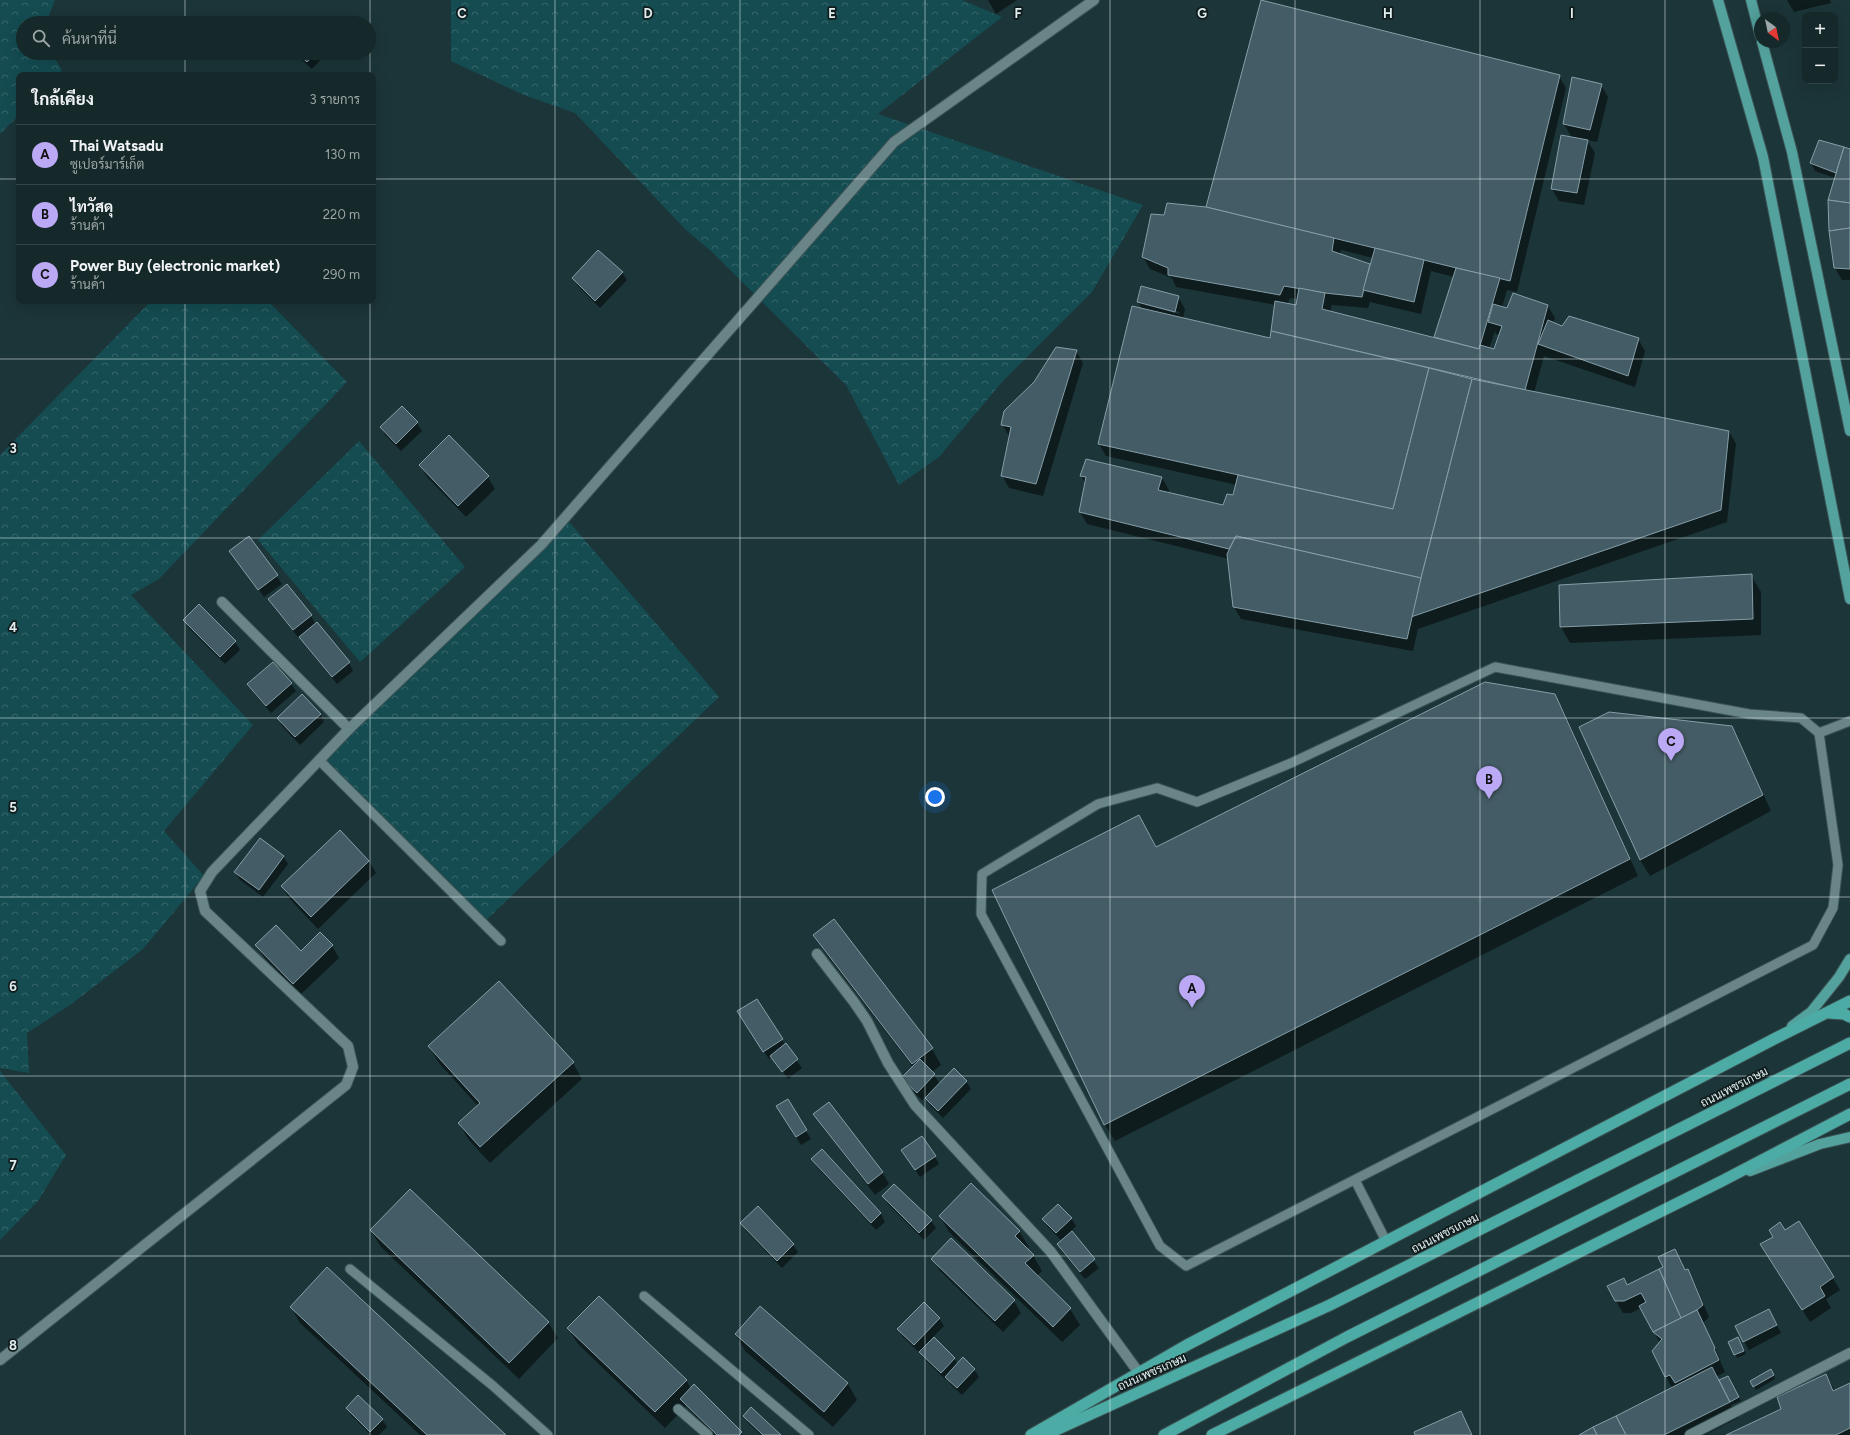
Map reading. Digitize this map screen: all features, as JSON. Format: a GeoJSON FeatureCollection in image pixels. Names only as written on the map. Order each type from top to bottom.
{"type":"FeatureCollection","features":[{"type":"Feature","properties":{"kind":"highway"},"geometry":{"type":"LineString","coordinates":[[1031,1435],[1187,1345],[1776,1038],[1850,1001]]}},
{"type":"Feature","properties":{"kind":"highway"},"geometry":{"type":"LineString","coordinates":[[1827,1013],[1844,1014],[1850,1017]]}},
{"type":"Feature","properties":{"kind":"highway","name":"ถนนเพชรเกษม"},"geometry":{"type":"LineString","coordinates":[[1045,1435],[1330,1305],[1850,1043]]}},
{"type":"Feature","properties":{"kind":"highway"},"geometry":{"type":"LineString","coordinates":[[1164,1435],[1347,1337],[1850,1084]]}},
{"type":"Feature","properties":{"kind":"highway"},"geometry":{"type":"LineString","coordinates":[[1212,1435],[1722,1181],[1850,1114]]}},
{"type":"Feature","properties":{"kind":"main road"},"geometry":{"type":"LineString","coordinates":[[1718,0],[1763,157],[1850,599]]}},
{"type":"Feature","properties":{"kind":"main road"},"geometry":{"type":"LineString","coordinates":[[1751,0],[1754,12]]}},
{"type":"Feature","properties":{"kind":"main road"},"geometry":{"type":"LineString","coordinates":[[1764,48],[1792,152],[1850,431]]}},
{"type":"Feature","properties":{"kind":"main road"},"geometry":{"type":"LineString","coordinates":[[1776,1038],[1811,1012],[1839,977],[1850,959]]}},
{"type":"Feature","properties":{"kind":"main road"},"geometry":{"type":"LineString","coordinates":[[1722,1181],[1820,1144],[1850,1137]]}},
{"type":"Feature","properties":{"kind":"street"},"geometry":{"type":"LineString","coordinates":[[0,1360],[346,1085],[353,1067],[348,1046],[205,911],[200,890],[212,872],[349,729],[541,545],[894,142],[1094,0]]}},
{"type":"Feature","properties":{"kind":"street"},"geometry":{"type":"LineString","coordinates":[[222,602],[349,729]]}},
{"type":"Feature","properties":{"kind":"street"},"geometry":{"type":"LineString","coordinates":[[817,954],[854,1002],[867,1022],[892,1069],[915,1105],[1051,1252],[1139,1372]]}},
{"type":"Feature","properties":{"kind":"street"},"geometry":{"type":"LineString","coordinates":[[1690,1435],[1850,1353]]}},
{"type":"Feature","properties":{"kind":"lane"},"geometry":{"type":"LineString","coordinates":[[1495,667],[1749,714],[1801,718],[1819,733],[1838,865],[1833,908],[1813,945],[1186,1266],[1160,1246],[981,914],[982,874],[1098,804],[1157,788],[1197,802],[1291,763],[1495,667]]}},
{"type":"Feature","properties":{"kind":"lane"},"geometry":{"type":"LineString","coordinates":[[1819,733],[1850,720]]}},
{"type":"Feature","properties":{"kind":"lane"},"geometry":{"type":"LineString","coordinates":[[318,760],[501,941]]}},
{"type":"Feature","properties":{"kind":"lane"},"geometry":{"type":"LineString","coordinates":[[1355,1180],[1386,1241]]}},
{"type":"Feature","properties":{"kind":"lane"},"geometry":{"type":"LineString","coordinates":[[350,1269],[492,1385],[548,1435]]}},
{"type":"Feature","properties":{"kind":"lane"},"geometry":{"type":"LineString","coordinates":[[644,1296],[809,1435]]}},
{"type":"Feature","properties":{"kind":"lane"},"geometry":{"type":"LineString","coordinates":[[678,1409],[708,1435]]}},
{"type":"Feature","properties":{"kind":"green space"},"geometry":{"type":"Polygon","coordinates":[[[0,0],[55,0],[49,16],[16,16],[16,60],[56,60],[62,70],[60,72],[16,72],[16,118],[0,134],[0,0]]]}},
{"type":"Feature","properties":{"kind":"green space"},"geometry":{"type":"Polygon","coordinates":[[[451,0],[962,0],[1002,17],[878,114],[1143,205],[1092,292],[1003,381],[939,457],[899,485],[846,385],[712,252],[686,230],[575,113],[524,95],[451,61],[451,0]]]}},
{"type":"Feature","properties":{"kind":"green space"},"geometry":{"type":"Polygon","coordinates":[[[148,304],[271,304],[347,382],[159,579],[131,595],[253,725],[164,831],[204,876],[143,949],[70,1005],[27,1033],[29,1073],[0,1068],[0,455],[148,304]]]}},
{"type":"Feature","properties":{"kind":"green space"},"geometry":{"type":"Polygon","coordinates":[[[359,441],[465,567],[360,662],[258,540],[359,441]]]}},
{"type":"Feature","properties":{"kind":"green space"},"geometry":{"type":"Polygon","coordinates":[[[565,517],[719,697],[483,923],[319,760],[565,517]]]}},
{"type":"Feature","properties":{"kind":"green space"},"geometry":{"type":"Polygon","coordinates":[[[0,1071],[66,1155],[38,1201],[0,1240],[0,1071]]]}},
{"type":"Feature","properties":{"kind":"building"},"geometry":{"type":"Polygon","coordinates":[[[1261,0],[1560,75],[1510,281],[1206,207],[1261,0]]]}},
{"type":"Feature","properties":{"kind":"building"},"geometry":{"type":"Polygon","coordinates":[[[1572,77],[1602,84],[1590,130],[1563,124],[1572,77]]]}},
{"type":"Feature","properties":{"kind":"building"},"geometry":{"type":"Polygon","coordinates":[[[1561,135],[1588,140],[1577,193],[1551,189],[1561,135]]]}},
{"type":"Feature","properties":{"kind":"building"},"geometry":{"type":"Polygon","coordinates":[[[1819,140],[1844,147],[1836,173],[1810,163],[1819,140]]]}},
{"type":"Feature","properties":{"kind":"building"},"geometry":{"type":"Polygon","coordinates":[[[1844,147],[1850,149],[1850,203],[1828,200],[1844,147]]]}},
{"type":"Feature","properties":{"kind":"building"},"geometry":{"type":"Polygon","coordinates":[[[1828,200],[1850,203],[1850,228],[1829,231],[1828,200]]]}},
{"type":"Feature","properties":{"kind":"building"},"geometry":{"type":"Polygon","coordinates":[[[1167,203],[1206,207],[1334,238],[1332,251],[1370,264],[1362,297],[1325,293],[1284,286],[1280,295],[1168,275],[1168,268],[1142,257],[1151,214],[1164,215],[1167,203]]]}},
{"type":"Feature","properties":{"kind":"building"},"geometry":{"type":"Polygon","coordinates":[[[1850,228],[1850,269],[1834,268],[1829,231],[1850,228]]]}},
{"type":"Feature","properties":{"kind":"building"},"geometry":{"type":"Polygon","coordinates":[[[1375,248],[1424,260],[1414,302],[1363,290],[1375,248]]]}},
{"type":"Feature","properties":{"kind":"building"},"geometry":{"type":"Polygon","coordinates":[[[598,250],[623,272],[595,301],[572,278],[598,250]]]}},
{"type":"Feature","properties":{"kind":"building"},"geometry":{"type":"Polygon","coordinates":[[[1456,268],[1500,278],[1479,349],[1434,337],[1456,268]]]}},
{"type":"Feature","properties":{"kind":"building"},"geometry":{"type":"Polygon","coordinates":[[[1141,286],[1179,296],[1175,312],[1137,302],[1141,286]]]}},
{"type":"Feature","properties":{"kind":"building"},"geometry":{"type":"Polygon","coordinates":[[[1299,288],[1325,293],[1322,309],[1479,349],[1480,345],[1494,349],[1502,326],[1488,322],[1493,304],[1507,308],[1513,293],[1548,305],[1525,390],[1271,331],[1275,301],[1296,305],[1299,288]]]}},
{"type":"Feature","properties":{"kind":"building"},"geometry":{"type":"Polygon","coordinates":[[[1132,306],[1270,338],[1271,331],[1429,368],[1393,509],[1098,444],[1132,306]]]}},
{"type":"Feature","properties":{"kind":"building"},"geometry":{"type":"Polygon","coordinates":[[[1569,316],[1639,338],[1628,376],[1538,344],[1548,320],[1562,326],[1569,316]]]}},
{"type":"Feature","properties":{"kind":"building"},"geometry":{"type":"Polygon","coordinates":[[[1056,347],[1077,350],[1036,484],[1001,476],[1011,427],[1001,425],[1004,411],[1034,382],[1056,347]]]}},
{"type":"Feature","properties":{"kind":"building"},"geometry":{"type":"Polygon","coordinates":[[[1429,368],[1472,379],[1421,578],[1236,536],[1229,549],[1079,512],[1086,477],[1080,476],[1086,459],[1162,477],[1158,490],[1223,505],[1227,494],[1233,495],[1238,475],[1393,509],[1429,368]]]}},
{"type":"Feature","properties":{"kind":"building"},"geometry":{"type":"Polygon","coordinates":[[[1472,379],[1729,431],[1721,510],[1411,617],[1472,379]]]}},
{"type":"Feature","properties":{"kind":"building"},"geometry":{"type":"Polygon","coordinates":[[[402,406],[418,422],[396,444],[380,427],[402,406]]]}},
{"type":"Feature","properties":{"kind":"building"},"geometry":{"type":"Polygon","coordinates":[[[449,435],[489,476],[458,506],[419,465],[449,435]]]}},
{"type":"Feature","properties":{"kind":"building"},"geometry":{"type":"Polygon","coordinates":[[[249,536],[278,575],[258,590],[229,551],[249,536]]]}},
{"type":"Feature","properties":{"kind":"building"},"geometry":{"type":"Polygon","coordinates":[[[1236,536],[1421,578],[1407,639],[1233,607],[1227,554],[1236,536]]]}},
{"type":"Feature","properties":{"kind":"building"},"geometry":{"type":"Polygon","coordinates":[[[1752,574],[1753,619],[1560,627],[1559,585],[1752,574]]]}},
{"type":"Feature","properties":{"kind":"building"},"geometry":{"type":"Polygon","coordinates":[[[287,584],[312,615],[293,630],[268,599],[287,584]]]}},
{"type":"Feature","properties":{"kind":"building"},"geometry":{"type":"Polygon","coordinates":[[[199,604],[236,641],[220,657],[183,620],[199,604]]]}},
{"type":"Feature","properties":{"kind":"building"},"geometry":{"type":"Polygon","coordinates":[[[317,622],[350,662],[332,677],[299,637],[317,622]]]}},
{"type":"Feature","properties":{"kind":"building"},"geometry":{"type":"Polygon","coordinates":[[[273,662],[292,683],[266,706],[247,684],[273,662]]]}},
{"type":"Feature","properties":{"kind":"building"},"geometry":{"type":"Polygon","coordinates":[[[1485,682],[1555,694],[1630,859],[1104,1125],[992,890],[1139,815],[1156,847],[1485,682]]]}},
{"type":"Feature","properties":{"kind":"building"},"geometry":{"type":"Polygon","coordinates":[[[302,694],[321,714],[295,737],[277,718],[302,694]]]}},
{"type":"Feature","properties":{"kind":"building"},"geometry":{"type":"Polygon","coordinates":[[[1609,712],[1732,726],[1763,795],[1640,860],[1579,727],[1609,712]]]}},
{"type":"Feature","properties":{"kind":"building"},"geometry":{"type":"Polygon","coordinates":[[[340,830],[369,861],[311,917],[281,886],[340,830]]]}},
{"type":"Feature","properties":{"kind":"building"},"geometry":{"type":"Polygon","coordinates":[[[260,838],[284,856],[259,890],[234,872],[260,838]]]}},
{"type":"Feature","properties":{"kind":"building"},"geometry":{"type":"Polygon","coordinates":[[[834,919],[933,1048],[912,1064],[813,935],[834,919]]]}},
{"type":"Feature","properties":{"kind":"building"},"geometry":{"type":"Polygon","coordinates":[[[276,925],[301,951],[320,932],[333,945],[293,984],[255,945],[276,925]]]}},
{"type":"Feature","properties":{"kind":"building"},"geometry":{"type":"Polygon","coordinates":[[[499,981],[574,1062],[480,1147],[458,1123],[480,1103],[428,1046],[499,981]]]}},
{"type":"Feature","properties":{"kind":"building"},"geometry":{"type":"Polygon","coordinates":[[[757,999],[783,1039],[763,1052],[737,1011],[757,999]]]}},
{"type":"Feature","properties":{"kind":"building"},"geometry":{"type":"Polygon","coordinates":[[[786,1043],[798,1059],[782,1072],[770,1056],[786,1043]]]}},
{"type":"Feature","properties":{"kind":"building"},"geometry":{"type":"Polygon","coordinates":[[[920,1059],[935,1074],[917,1093],[901,1078],[920,1059]]]}},
{"type":"Feature","properties":{"kind":"building"},"geometry":{"type":"Polygon","coordinates":[[[954,1068],[967,1081],[938,1111],[925,1098],[954,1068]]]}},
{"type":"Feature","properties":{"kind":"building"},"geometry":{"type":"Polygon","coordinates":[[[788,1099],[807,1130],[796,1137],[776,1106],[788,1099]]]}},
{"type":"Feature","properties":{"kind":"building"},"geometry":{"type":"Polygon","coordinates":[[[829,1102],[883,1172],[868,1184],[813,1114],[829,1102]]]}},
{"type":"Feature","properties":{"kind":"building"},"geometry":{"type":"Polygon","coordinates":[[[922,1136],[936,1156],[915,1170],[901,1150],[922,1136]]]}},
{"type":"Feature","properties":{"kind":"building"},"geometry":{"type":"Polygon","coordinates":[[[822,1149],[881,1213],[871,1223],[811,1159],[822,1149]]]}},
{"type":"Feature","properties":{"kind":"building"},"geometry":{"type":"Polygon","coordinates":[[[971,1183],[1020,1231],[1015,1236],[1034,1255],[1025,1263],[1071,1308],[1053,1327],[939,1216],[971,1183]]]}},
{"type":"Feature","properties":{"kind":"building"},"geometry":{"type":"Polygon","coordinates":[[[894,1184],[932,1220],[919,1233],[882,1196],[894,1184]]]}},
{"type":"Feature","properties":{"kind":"building"},"geometry":{"type":"Polygon","coordinates":[[[410,1189],[549,1322],[509,1363],[370,1230],[410,1189]]]}},
{"type":"Feature","properties":{"kind":"building"},"geometry":{"type":"Polygon","coordinates":[[[1058,1204],[1072,1218],[1056,1233],[1042,1219],[1058,1204]]]}},
{"type":"Feature","properties":{"kind":"building"},"geometry":{"type":"Polygon","coordinates":[[[758,1206],[794,1244],[777,1261],[740,1223],[758,1206]]]}},
{"type":"Feature","properties":{"kind":"building"},"geometry":{"type":"Polygon","coordinates":[[[1799,1221],[1834,1277],[1820,1287],[1825,1296],[1802,1310],[1760,1244],[1773,1237],[1769,1230],[1780,1222],[1785,1230],[1799,1221]]]}},
{"type":"Feature","properties":{"kind":"building"},"geometry":{"type":"Polygon","coordinates":[[[1072,1231],[1095,1259],[1080,1272],[1057,1244],[1072,1231]]]}},
{"type":"Feature","properties":{"kind":"building"},"geometry":{"type":"Polygon","coordinates":[[[951,1238],[1015,1300],[995,1321],[931,1259],[951,1238]]]}},
{"type":"Feature","properties":{"kind":"building"},"geometry":{"type":"Polygon","coordinates":[[[1675,1249],[1685,1270],[1688,1269],[1703,1305],[1697,1310],[1681,1318],[1659,1269],[1663,1267],[1658,1257],[1675,1249]]]}},
{"type":"Feature","properties":{"kind":"building"},"geometry":{"type":"Polygon","coordinates":[[[327,1267],[506,1435],[427,1435],[290,1307],[327,1267]]]}},
{"type":"Feature","properties":{"kind":"building"},"geometry":{"type":"Polygon","coordinates":[[[1659,1269],[1681,1318],[1653,1332],[1639,1306],[1646,1302],[1641,1293],[1624,1301],[1615,1301],[1607,1286],[1624,1278],[1627,1285],[1659,1269]]]}},
{"type":"Feature","properties":{"kind":"building"},"geometry":{"type":"Polygon","coordinates":[[[599,1296],[687,1380],[655,1412],[567,1328],[599,1296]]]}},
{"type":"Feature","properties":{"kind":"building"},"geometry":{"type":"Polygon","coordinates":[[[924,1302],[940,1318],[914,1345],[897,1329],[924,1302]]]}},
{"type":"Feature","properties":{"kind":"building"},"geometry":{"type":"Polygon","coordinates":[[[760,1306],[848,1383],[824,1412],[735,1334],[760,1306]]]}},
{"type":"Feature","properties":{"kind":"building"},"geometry":{"type":"Polygon","coordinates":[[[1769,1309],[1777,1325],[1743,1342],[1735,1326],[1769,1309]]]}},
{"type":"Feature","properties":{"kind":"building"},"geometry":{"type":"Polygon","coordinates":[[[1697,1310],[1719,1360],[1675,1383],[1670,1375],[1665,1377],[1652,1351],[1662,1339],[1653,1332],[1697,1310]]]}},
{"type":"Feature","properties":{"kind":"building"},"geometry":{"type":"Polygon","coordinates":[[[934,1337],[955,1358],[941,1373],[919,1352],[934,1337]]]}},
{"type":"Feature","properties":{"kind":"building"},"geometry":{"type":"Polygon","coordinates":[[[1738,1337],[1744,1351],[1734,1355],[1728,1342],[1738,1337]]]}},
{"type":"Feature","properties":{"kind":"building"},"geometry":{"type":"Polygon","coordinates":[[[963,1357],[975,1369],[957,1388],[945,1377],[963,1357]]]}},
{"type":"Feature","properties":{"kind":"building"},"geometry":{"type":"Polygon","coordinates":[[[1712,1367],[1730,1402],[1664,1435],[1626,1435],[1616,1416],[1712,1367]]]}},
{"type":"Feature","properties":{"kind":"building"},"geometry":{"type":"Polygon","coordinates":[[[1771,1369],[1774,1375],[1753,1387],[1750,1381],[1771,1369]]]}},
{"type":"Feature","properties":{"kind":"building"},"geometry":{"type":"Polygon","coordinates":[[[1826,1374],[1833,1391],[1850,1383],[1850,1428],[1836,1435],[1726,1435],[1781,1409],[1777,1397],[1826,1374]]]}},
{"type":"Feature","properties":{"kind":"building"},"geometry":{"type":"Polygon","coordinates":[[[1728,1376],[1739,1397],[1730,1402],[1719,1380],[1728,1376]]]}},
{"type":"Feature","properties":{"kind":"building"},"geometry":{"type":"Polygon","coordinates":[[[694,1384],[742,1432],[739,1435],[717,1435],[680,1399],[694,1384]]]}},
{"type":"Feature","properties":{"kind":"building"},"geometry":{"type":"Polygon","coordinates":[[[358,1395],[383,1419],[370,1432],[346,1408],[358,1395]]]}},
{"type":"Feature","properties":{"kind":"building"},"geometry":{"type":"Polygon","coordinates":[[[751,1407],[781,1435],[763,1435],[743,1416],[751,1407]]]}},
{"type":"Feature","properties":{"kind":"building"},"geometry":{"type":"Polygon","coordinates":[[[1461,1411],[1472,1435],[1415,1435],[1414,1432],[1461,1411]]]}},
{"type":"Feature","properties":{"kind":"building"},"geometry":{"type":"Polygon","coordinates":[[[1616,1416],[1626,1435],[1597,1435],[1593,1427],[1616,1416]]]}},
{"type":"Feature","properties":{"kind":"building"},"geometry":{"type":"Polygon","coordinates":[[[1593,1427],[1597,1435],[1579,1435],[1593,1427]]]}},
{"type":"Feature","properties":{"kind":"place","name":"Power Buy (electronic market)"},"geometry":{"type":"Point","coordinates":[1671,761]}},
{"type":"Feature","properties":{"kind":"place","name":"ไทวัสดุ"},"geometry":{"type":"Point","coordinates":[1489,799]}},
{"type":"Feature","properties":{"kind":"place","name":"Thai Watsadu"},"geometry":{"type":"Point","coordinates":[1192,1008]}}]}
